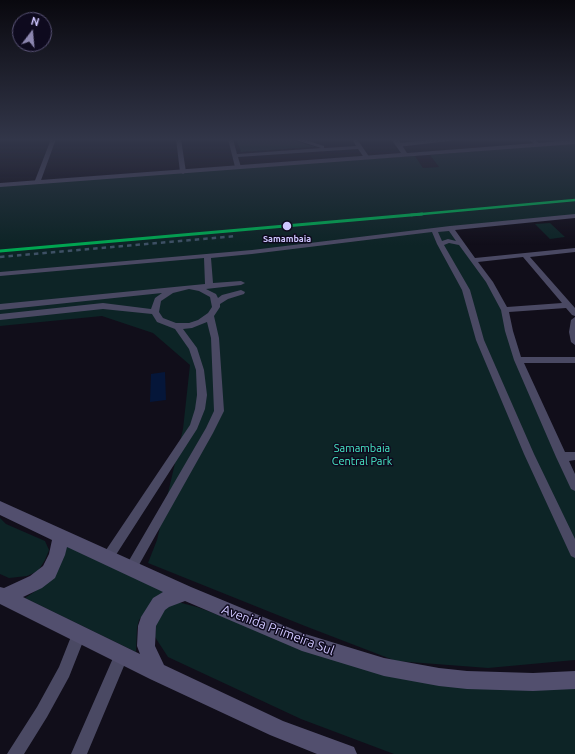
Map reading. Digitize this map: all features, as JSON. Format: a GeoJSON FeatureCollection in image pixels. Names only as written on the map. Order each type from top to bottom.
{"type":"FeatureCollection","features":[{"type":"Feature","properties":{"kind":"main road","name":"Avenida Primeira Sul"},"geometry":{"type":"LineString","coordinates":[[0,508],[185,593],[302,642],[384,667],[439,677],[467,680],[533,682],[575,680]]}},
{"type":"Feature","properties":{"kind":"main road"},"geometry":{"type":"LineString","coordinates":[[2,596],[36,582],[49,572],[57,555],[61,536]]}},
{"type":"Feature","properties":{"kind":"main road"},"geometry":{"type":"LineString","coordinates":[[157,672],[146,646],[147,626],[159,604],[164,600],[185,593]]}},
{"type":"Feature","properties":{"kind":"main road"},"geometry":{"type":"LineString","coordinates":[[2,596],[157,672],[277,728],[311,742],[347,754]]}},
{"type":"Feature","properties":{"kind":"street"},"geometry":{"type":"LineString","coordinates":[[41,182],[43,174]]}},
{"type":"Feature","properties":{"kind":"street"},"geometry":{"type":"LineString","coordinates":[[41,182],[45,174]]}},
{"type":"Feature","properties":{"kind":"street"},"geometry":{"type":"LineString","coordinates":[[0,185],[152,174]]}},
{"type":"Feature","properties":{"kind":"street"},"geometry":{"type":"LineString","coordinates":[[0,274],[206,256],[450,228],[575,216]]}},
{"type":"Feature","properties":{"kind":"street"},"geometry":{"type":"LineString","coordinates":[[450,228],[490,282],[505,310],[509,331],[518,360],[575,486]]}},
{"type":"Feature","properties":{"kind":"street"},"geometry":{"type":"LineString","coordinates":[[434,230],[440,244],[466,290],[480,340],[529,454],[575,552]]}},
{"type":"Feature","properties":{"kind":"street"},"geometry":{"type":"LineString","coordinates":[[440,244],[448,241],[462,244]]}},
{"type":"Feature","properties":{"kind":"street"},"geometry":{"type":"LineString","coordinates":[[475,260],[574,251]]}},
{"type":"Feature","properties":{"kind":"street"},"geometry":{"type":"LineString","coordinates":[[525,255],[575,313]]}},
{"type":"Feature","properties":{"kind":"street"},"geometry":{"type":"LineString","coordinates":[[206,256],[209,286]]}},
{"type":"Feature","properties":{"kind":"street"},"geometry":{"type":"LineString","coordinates":[[0,307],[241,283]]}},
{"type":"Feature","properties":{"kind":"street"},"geometry":{"type":"LineString","coordinates":[[173,290],[166,293],[158,300],[156,304],[155,312],[160,320],[177,326],[195,324],[210,316],[214,312],[216,303],[210,293],[195,287]]}},
{"type":"Feature","properties":{"kind":"street"},"geometry":{"type":"LineString","coordinates":[[216,303],[225,297],[240,292]]}},
{"type":"Feature","properties":{"kind":"street"},"geometry":{"type":"LineString","coordinates":[[505,310],[567,305]]}},
{"type":"Feature","properties":{"kind":"street"},"geometry":{"type":"LineString","coordinates":[[0,317],[103,306],[155,312]]}},
{"type":"Feature","properties":{"kind":"street"},"geometry":{"type":"LineString","coordinates":[[131,568],[210,430],[219,411],[215,338],[210,316]]}},
{"type":"Feature","properties":{"kind":"street"},"geometry":{"type":"LineString","coordinates":[[575,320],[573,332],[575,342]]}},
{"type":"Feature","properties":{"kind":"street"},"geometry":{"type":"LineString","coordinates":[[108,557],[194,426],[200,409],[202,395],[200,370],[193,348],[177,326]]}},
{"type":"Feature","properties":{"kind":"street"},"geometry":{"type":"LineString","coordinates":[[518,360],[575,360]]}},
{"type":"Feature","properties":{"kind":"street"},"geometry":{"type":"LineString","coordinates":[[561,457],[575,456]]}},
{"type":"Feature","properties":{"kind":"street"},"geometry":{"type":"LineString","coordinates":[[14,754],[42,712],[64,672],[79,634]]}},
{"type":"Feature","properties":{"kind":"street"},"geometry":{"type":"LineString","coordinates":[[78,754],[122,654]]}},
{"type":"Feature","properties":{"kind":"green space","name":"Samambaia Central Park"},"geometry":{"type":"Polygon","coordinates":[[[144,174],[575,174],[575,216],[451,228],[496,294],[509,331],[575,480],[575,660],[488,668],[396,661],[148,563],[157,540],[183,429],[190,365],[153,333],[102,316],[0,326],[0,185],[144,174]]]}},
{"type":"Feature","properties":{"kind":"green space"},"geometry":{"type":"Polygon","coordinates":[[[550,223],[565,237],[550,239],[535,224],[550,223]]]}},
{"type":"Feature","properties":{"kind":"green space"},"geometry":{"type":"Polygon","coordinates":[[[0,518],[6,524],[45,541],[49,550],[38,571],[27,576],[9,578],[0,574],[0,518]]]}},
{"type":"Feature","properties":{"kind":"green space"},"geometry":{"type":"Polygon","coordinates":[[[65,544],[171,591],[153,601],[139,620],[137,628],[136,652],[25,598],[40,588],[65,544]]]}},
{"type":"Feature","properties":{"kind":"green space"},"geometry":{"type":"Polygon","coordinates":[[[170,600],[197,607],[302,646],[398,676],[575,683],[575,754],[394,754],[301,719],[168,657],[155,637],[157,614],[170,600]]]}},
{"type":"Feature","properties":{"kind":"water"},"geometry":{"type":"Polygon","coordinates":[[[165,372],[166,400],[150,402],[151,374],[165,372]]]}},
{"type":"Feature","properties":{"kind":"railway"},"geometry":{"type":"LineString","coordinates":[[0,257],[237,236]]}},
{"type":"Feature","properties":{"kind":"transit line"},"geometry":{"type":"LineString","coordinates":[[0,251],[575,200]]}},
{"type":"Feature","properties":{"kind":"place","name":"Samambaia"},"geometry":{"type":"Point","coordinates":[287,226]}}]}
